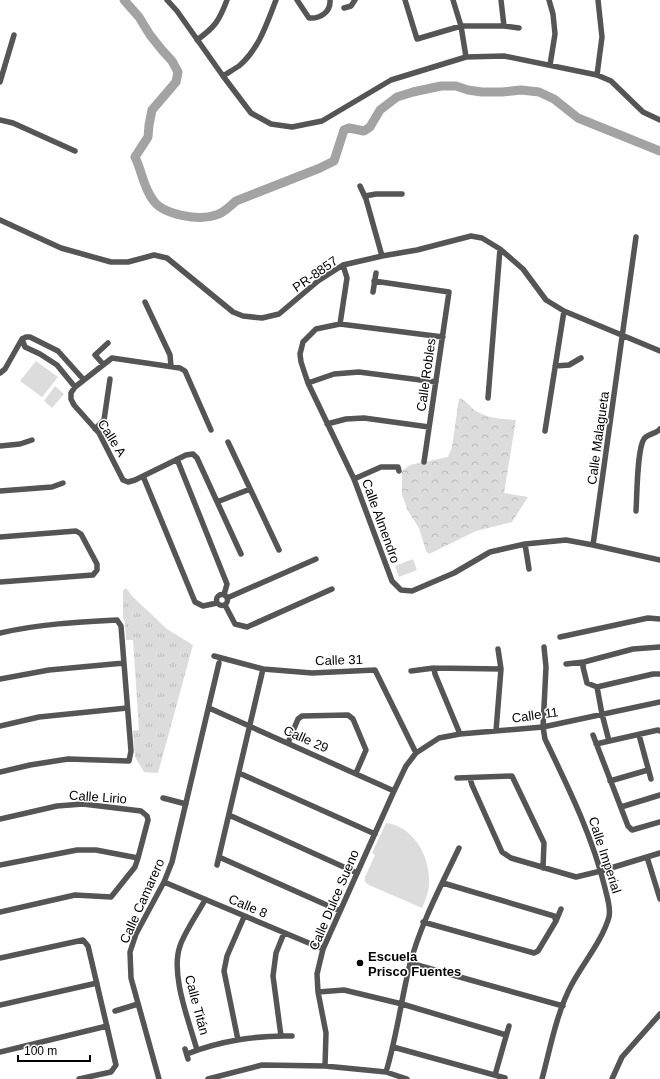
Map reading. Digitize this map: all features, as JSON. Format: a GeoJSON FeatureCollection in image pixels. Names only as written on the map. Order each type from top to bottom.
{"type":"FeatureCollection","features":[{"type":"Feature","properties":{"kind":"street"},"geometry":{"type":"LineString","coordinates":[[197,40],[211,29],[220,18],[227,0]]}},
{"type":"Feature","properties":{"kind":"street"},"geometry":{"type":"LineString","coordinates":[[223,76],[240,65],[253,50],[263,35],[276,0]]}},
{"type":"Feature","properties":{"kind":"street"},"geometry":{"type":"LineString","coordinates":[[297,0],[309,18],[315,19],[325,14],[331,6],[330,0]]}},
{"type":"Feature","properties":{"kind":"street"},"geometry":{"type":"LineString","coordinates":[[344,8],[351,6],[355,0]]}},
{"type":"Feature","properties":{"kind":"street"},"geometry":{"type":"LineString","coordinates":[[405,0],[417,39],[461,26],[504,26],[519,28]]}},
{"type":"Feature","properties":{"kind":"street"},"geometry":{"type":"LineString","coordinates":[[453,0],[461,26],[466,57]]}},
{"type":"Feature","properties":{"kind":"street"},"geometry":{"type":"LineString","coordinates":[[501,0],[504,26]]}},
{"type":"Feature","properties":{"kind":"street"},"geometry":{"type":"LineString","coordinates":[[548,0],[553,14],[555,34],[550,65]]}},
{"type":"Feature","properties":{"kind":"street"},"geometry":{"type":"LineString","coordinates":[[597,75],[602,37],[598,0]]}},
{"type":"Feature","properties":{"kind":"street"},"geometry":{"type":"LineString","coordinates":[[170,1],[223,76],[252,112],[271,124],[292,128],[322,121],[391,80],[466,57],[504,56],[597,75],[611,82],[643,112],[660,120]]}},
{"type":"Feature","properties":{"kind":"street"},"geometry":{"type":"LineString","coordinates":[[0,82],[14,35]]}},
{"type":"Feature","properties":{"kind":"street"},"geometry":{"type":"LineString","coordinates":[[0,120],[13,123],[75,151]]}},
{"type":"Feature","properties":{"kind":"street"},"geometry":{"type":"LineString","coordinates":[[360,186],[365,196],[382,256]]}},
{"type":"Feature","properties":{"kind":"street"},"geometry":{"type":"LineString","coordinates":[[365,196],[376,194],[402,194]]}},
{"type":"Feature","properties":{"kind":"street","name":"PR-8857"},"geometry":{"type":"LineString","coordinates":[[0,220],[61,248],[111,262],[128,262],[154,255],[167,258],[233,312],[242,316],[262,318],[279,314],[318,281],[343,265],[417,250],[471,236],[482,238],[500,249],[523,269],[546,300],[564,311],[660,350]]}},
{"type":"Feature","properties":{"kind":"street","name":"Calle Malagueta"},"geometry":{"type":"LineString","coordinates":[[594,545],[636,237]]}},
{"type":"Feature","properties":{"kind":"street"},"geometry":{"type":"LineString","coordinates":[[488,398],[500,249]]}},
{"type":"Feature","properties":{"kind":"street"},"geometry":{"type":"LineString","coordinates":[[340,324],[346,278],[343,265]]}},
{"type":"Feature","properties":{"kind":"street"},"geometry":{"type":"LineString","coordinates":[[373,292],[376,273]]}},
{"type":"Feature","properties":{"kind":"street","name":"Calle Robles"},"geometry":{"type":"LineString","coordinates":[[374,281],[449,292],[424,462]]}},
{"type":"Feature","properties":{"kind":"street"},"geometry":{"type":"LineString","coordinates":[[145,302],[170,355],[171,366]]}},
{"type":"Feature","properties":{"kind":"street"},"geometry":{"type":"LineString","coordinates":[[545,431],[564,311]]}},
{"type":"Feature","properties":{"kind":"street","name":"Calle Almendro"},"geometry":{"type":"LineString","coordinates":[[443,337],[340,324],[316,329],[303,342],[300,354],[308,383],[354,479],[392,581],[400,590],[412,591],[454,573],[490,552],[525,544],[566,540],[660,560]]}},
{"type":"Feature","properties":{"kind":"street"},"geometry":{"type":"LineString","coordinates":[[0,373],[5,369],[22,339],[30,337],[58,351],[84,380]]}},
{"type":"Feature","properties":{"kind":"street"},"geometry":{"type":"LineString","coordinates":[[22,339],[25,347],[40,354],[56,365]]}},
{"type":"Feature","properties":{"kind":"street"},"geometry":{"type":"LineString","coordinates":[[103,364],[95,355],[108,343]]}},
{"type":"Feature","properties":{"kind":"street"},"geometry":{"type":"LineString","coordinates":[[40,354],[47,355]]}},
{"type":"Feature","properties":{"kind":"street"},"geometry":{"type":"LineString","coordinates":[[53,359],[56,365],[75,387],[112,358],[180,368],[185,371],[211,430]]}},
{"type":"Feature","properties":{"kind":"street"},"geometry":{"type":"LineString","coordinates":[[555,366],[568,365],[581,358]]}},
{"type":"Feature","properties":{"kind":"street"},"geometry":{"type":"LineString","coordinates":[[308,383],[334,374],[359,372],[436,382]]}},
{"type":"Feature","properties":{"kind":"street"},"geometry":{"type":"LineString","coordinates":[[95,429],[104,420],[110,379]]}},
{"type":"Feature","properties":{"kind":"street","name":"Calle A"},"geometry":{"type":"LineString","coordinates":[[75,387],[71,393],[71,399],[74,405],[99,433],[123,480],[128,482],[186,455],[193,454],[198,458],[241,554]]}},
{"type":"Feature","properties":{"kind":"street"},"geometry":{"type":"LineString","coordinates":[[327,424],[346,419],[364,418],[429,427]]}},
{"type":"Feature","properties":{"kind":"street"},"geometry":{"type":"LineString","coordinates":[[636,511],[637,478],[642,442],[646,437],[660,429]]}},
{"type":"Feature","properties":{"kind":"street"},"geometry":{"type":"LineString","coordinates":[[0,446],[20,444],[32,440]]}},
{"type":"Feature","properties":{"kind":"street"},"geometry":{"type":"LineString","coordinates":[[228,442],[279,550]]}},
{"type":"Feature","properties":{"kind":"street"},"geometry":{"type":"LineString","coordinates":[[178,459],[227,584],[226,596],[228,602],[225,606]]}},
{"type":"Feature","properties":{"kind":"street"},"geometry":{"type":"LineString","coordinates":[[354,479],[381,467],[398,466],[400,471]]}},
{"type":"Feature","properties":{"kind":"street"},"geometry":{"type":"LineString","coordinates":[[143,476],[195,602],[203,606],[217,603],[220,606],[225,606]]}},
{"type":"Feature","properties":{"kind":"street"},"geometry":{"type":"LineString","coordinates":[[0,491],[52,487],[63,483]]}},
{"type":"Feature","properties":{"kind":"street"},"geometry":{"type":"LineString","coordinates":[[217,502],[250,489]]}},
{"type":"Feature","properties":{"kind":"street"},"geometry":{"type":"LineString","coordinates":[[0,537],[76,531],[81,534],[97,564],[97,570],[93,575],[0,582]]}},
{"type":"Feature","properties":{"kind":"street"},"geometry":{"type":"LineString","coordinates":[[525,544],[529,569]]}},
{"type":"Feature","properties":{"kind":"street"},"geometry":{"type":"LineString","coordinates":[[217,603],[218,597],[226,596],[316,559]]}},
{"type":"Feature","properties":{"kind":"street"},"geometry":{"type":"LineString","coordinates":[[225,606],[235,624],[247,627],[332,589]]}},
{"type":"Feature","properties":{"kind":"street"},"geometry":{"type":"LineString","coordinates":[[560,637],[648,618],[660,619]]}},
{"type":"Feature","properties":{"kind":"street"},"geometry":{"type":"LineString","coordinates":[[0,633],[23,627],[58,623],[117,620],[121,626],[131,752],[129,760],[68,759],[30,765],[0,772]]}},
{"type":"Feature","properties":{"kind":"street","name":"Calle Imperial"},"geometry":{"type":"LineString","coordinates":[[542,1079],[563,1006],[572,984],[601,936],[609,917],[610,906],[601,871],[578,807],[545,738],[543,727],[546,667],[544,647]]}},
{"type":"Feature","properties":{"kind":"street"},"geometry":{"type":"LineString","coordinates":[[566,664],[584,662],[632,649],[660,647]]}},
{"type":"Feature","properties":{"kind":"street"},"geometry":{"type":"LineString","coordinates":[[496,731],[501,669],[498,649]]}},
{"type":"Feature","properties":{"kind":"street","name":"Calle 31"},"geometry":{"type":"LineString","coordinates":[[214,656],[263,669],[312,673],[376,670],[416,753]]}},
{"type":"Feature","properties":{"kind":"street"},"geometry":{"type":"LineString","coordinates":[[584,662],[583,667],[587,683],[597,687],[652,674],[660,674]]}},
{"type":"Feature","properties":{"kind":"street"},"geometry":{"type":"LineString","coordinates":[[0,679],[49,670],[124,663]]}},
{"type":"Feature","properties":{"kind":"street","name":"Calle Camarero"},"geometry":{"type":"LineString","coordinates":[[158,1079],[131,978],[130,952],[136,934],[164,882],[172,862],[220,663]]}},
{"type":"Feature","properties":{"kind":"street"},"geometry":{"type":"LineString","coordinates":[[411,671],[434,668],[501,669]]}},
{"type":"Feature","properties":{"kind":"street"},"geometry":{"type":"LineString","coordinates":[[434,668],[435,674],[460,734]]}},
{"type":"Feature","properties":{"kind":"street"},"geometry":{"type":"LineString","coordinates":[[217,865],[263,669]]}},
{"type":"Feature","properties":{"kind":"street"},"geometry":{"type":"LineString","coordinates":[[597,687],[609,741]]}},
{"type":"Feature","properties":{"kind":"street","name":"Calle 11"},"geometry":{"type":"LineString","coordinates":[[416,753],[439,738],[460,734],[543,727],[660,702]]}},
{"type":"Feature","properties":{"kind":"street"},"geometry":{"type":"LineString","coordinates":[[0,726],[39,717],[127,708]]}},
{"type":"Feature","properties":{"kind":"street","name":"Calle 29"},"geometry":{"type":"LineString","coordinates":[[208,708],[394,791]]}},
{"type":"Feature","properties":{"kind":"street"},"geometry":{"type":"LineString","coordinates":[[288,743],[298,719],[302,716],[348,715],[353,719],[366,750],[356,773]]}},
{"type":"Feature","properties":{"kind":"street"},"geometry":{"type":"LineString","coordinates":[[596,744],[658,730],[660,731]]}},
{"type":"Feature","properties":{"kind":"street"},"geometry":{"type":"LineString","coordinates":[[593,735],[628,826],[632,830],[660,822]]}},
{"type":"Feature","properties":{"kind":"street"},"geometry":{"type":"LineString","coordinates":[[639,735],[651,779]]}},
{"type":"Feature","properties":{"kind":"street","name":"Calle Dulce Sueno"},"geometry":{"type":"LineString","coordinates":[[324,1066],[326,1033],[318,992],[317,974],[323,949],[394,791],[406,766],[416,753]]}},
{"type":"Feature","properties":{"kind":"street"},"geometry":{"type":"LineString","coordinates":[[610,781],[648,770]]}},
{"type":"Feature","properties":{"kind":"street"},"geometry":{"type":"LineString","coordinates":[[239,773],[375,834]]}},
{"type":"Feature","properties":{"kind":"street"},"geometry":{"type":"LineString","coordinates":[[457,778],[512,776],[544,843],[543,868]]}},
{"type":"Feature","properties":{"kind":"street"},"geometry":{"type":"LineString","coordinates":[[470,778],[472,786],[502,852],[511,858],[576,877],[660,853]]}},
{"type":"Feature","properties":{"kind":"street"},"geometry":{"type":"LineString","coordinates":[[621,806],[660,795]]}},
{"type":"Feature","properties":{"kind":"street"},"geometry":{"type":"LineString","coordinates":[[163,798],[186,804]]}},
{"type":"Feature","properties":{"kind":"street","name":"Calle Lirio"},"geometry":{"type":"LineString","coordinates":[[0,819],[57,806],[82,804],[140,811],[147,816],[148,820],[138,858]]}},
{"type":"Feature","properties":{"kind":"street"},"geometry":{"type":"LineString","coordinates":[[229,816],[357,873]]}},
{"type":"Feature","properties":{"kind":"street"},"geometry":{"type":"LineString","coordinates":[[386,1072],[393,1047],[410,963],[423,922],[459,848]]}},
{"type":"Feature","properties":{"kind":"street"},"geometry":{"type":"LineString","coordinates":[[0,865],[77,850],[96,850],[138,858],[135,867],[111,897],[75,895],[0,912]]}},
{"type":"Feature","properties":{"kind":"street"},"geometry":{"type":"LineString","coordinates":[[219,857],[340,911]]}},
{"type":"Feature","properties":{"kind":"street"},"geometry":{"type":"LineString","coordinates":[[647,857],[660,899]]}},
{"type":"Feature","properties":{"kind":"street","name":"Calle 8"},"geometry":{"type":"LineString","coordinates":[[164,882],[323,949]]}},
{"type":"Feature","properties":{"kind":"street"},"geometry":{"type":"LineString","coordinates":[[443,883],[554,916],[556,921]]}},
{"type":"Feature","properties":{"kind":"street","name":"Calle Titán"},"geometry":{"type":"LineString","coordinates":[[197,1050],[177,977],[176,961],[180,945],[205,900]]}},
{"type":"Feature","properties":{"kind":"street"},"geometry":{"type":"LineString","coordinates":[[423,922],[534,953],[538,951],[556,921],[561,909]]}},
{"type":"Feature","properties":{"kind":"street"},"geometry":{"type":"LineString","coordinates":[[238,1040],[224,971],[227,956],[244,917]]}},
{"type":"Feature","properties":{"kind":"street"},"geometry":{"type":"LineString","coordinates":[[281,1036],[273,976],[276,953],[284,933]]}},
{"type":"Feature","properties":{"kind":"street"},"geometry":{"type":"LineString","coordinates":[[0,958],[83,940],[88,946],[116,1065],[111,1072],[80,1079]]}},
{"type":"Feature","properties":{"kind":"street"},"geometry":{"type":"LineString","coordinates":[[410,963],[563,1006]]}},
{"type":"Feature","properties":{"kind":"street"},"geometry":{"type":"LineString","coordinates":[[0,1005],[97,983]]}},
{"type":"Feature","properties":{"kind":"street"},"geometry":{"type":"LineString","coordinates":[[318,992],[344,990],[402,1004],[506,1035]]}},
{"type":"Feature","properties":{"kind":"street"},"geometry":{"type":"LineString","coordinates":[[115,1011],[138,1004]]}},
{"type":"Feature","properties":{"kind":"street"},"geometry":{"type":"LineString","coordinates":[[612,1079],[622,1057],[660,1014]]}},
{"type":"Feature","properties":{"kind":"street"},"geometry":{"type":"LineString","coordinates":[[0,1052],[107,1026]]}},
{"type":"Feature","properties":{"kind":"street"},"geometry":{"type":"LineString","coordinates":[[495,1075],[509,1026]]}},
{"type":"Feature","properties":{"kind":"street"},"geometry":{"type":"LineString","coordinates":[[187,1054],[197,1050],[238,1040],[292,1036]]}},
{"type":"Feature","properties":{"kind":"street"},"geometry":{"type":"LineString","coordinates":[[393,1047],[505,1078]]}},
{"type":"Feature","properties":{"kind":"street"},"geometry":{"type":"LineString","coordinates":[[208,1079],[262,1065],[324,1066],[386,1072],[407,1079]]}},
{"type":"Feature","properties":{"kind":"green space"},"geometry":{"type":"Polygon","coordinates":[[[36,361],[58,377],[42,397],[20,381],[36,361]]]}},
{"type":"Feature","properties":{"kind":"green space"},"geometry":{"type":"Polygon","coordinates":[[[55,386],[64,394],[52,408],[44,401],[55,386]]]}},
{"type":"Feature","properties":{"kind":"green space"},"geometry":{"type":"Polygon","coordinates":[[[459,398],[464,400],[474,410],[486,416],[516,420],[504,493],[528,497],[512,522],[476,531],[429,554],[426,551],[419,528],[408,511],[402,495],[402,471],[410,465],[448,457],[452,447],[459,398]]]}},
{"type":"Feature","properties":{"kind":"green space"},"geometry":{"type":"Polygon","coordinates":[[[413,559],[417,570],[399,577],[395,566],[413,559]]]}},
{"type":"Feature","properties":{"kind":"green space"},"geometry":{"type":"Polygon","coordinates":[[[126,588],[133,597],[167,629],[193,645],[158,773],[144,772],[135,757],[133,731],[139,730],[133,640],[126,640],[125,622],[123,618],[123,591],[126,588]]]}},
{"type":"Feature","properties":{"kind":"green space"},"geometry":{"type":"Polygon","coordinates":[[[386,823],[396,825],[412,836],[423,853],[429,872],[429,882],[427,895],[422,908],[365,882],[365,877],[375,855],[372,853],[386,823]]]}},
{"type":"Feature","properties":{"kind":"waterway"},"geometry":{"type":"LineString","coordinates":[[124,0],[139,17],[150,35],[172,61],[178,72],[176,82],[152,110],[148,137],[135,157],[147,190],[153,200],[165,210],[173,213],[191,217],[209,217],[216,215],[224,211],[236,201],[320,168],[334,161],[344,130],[349,128],[364,131],[370,127],[380,110],[397,97],[441,86],[456,86],[482,92],[521,90],[539,92],[554,99],[578,118],[660,151]]}},
{"type":"Feature","properties":{"kind":"place","name":"Escuela Prisco Fuentes"},"geometry":{"type":"Point","coordinates":[360,963]}}]}
